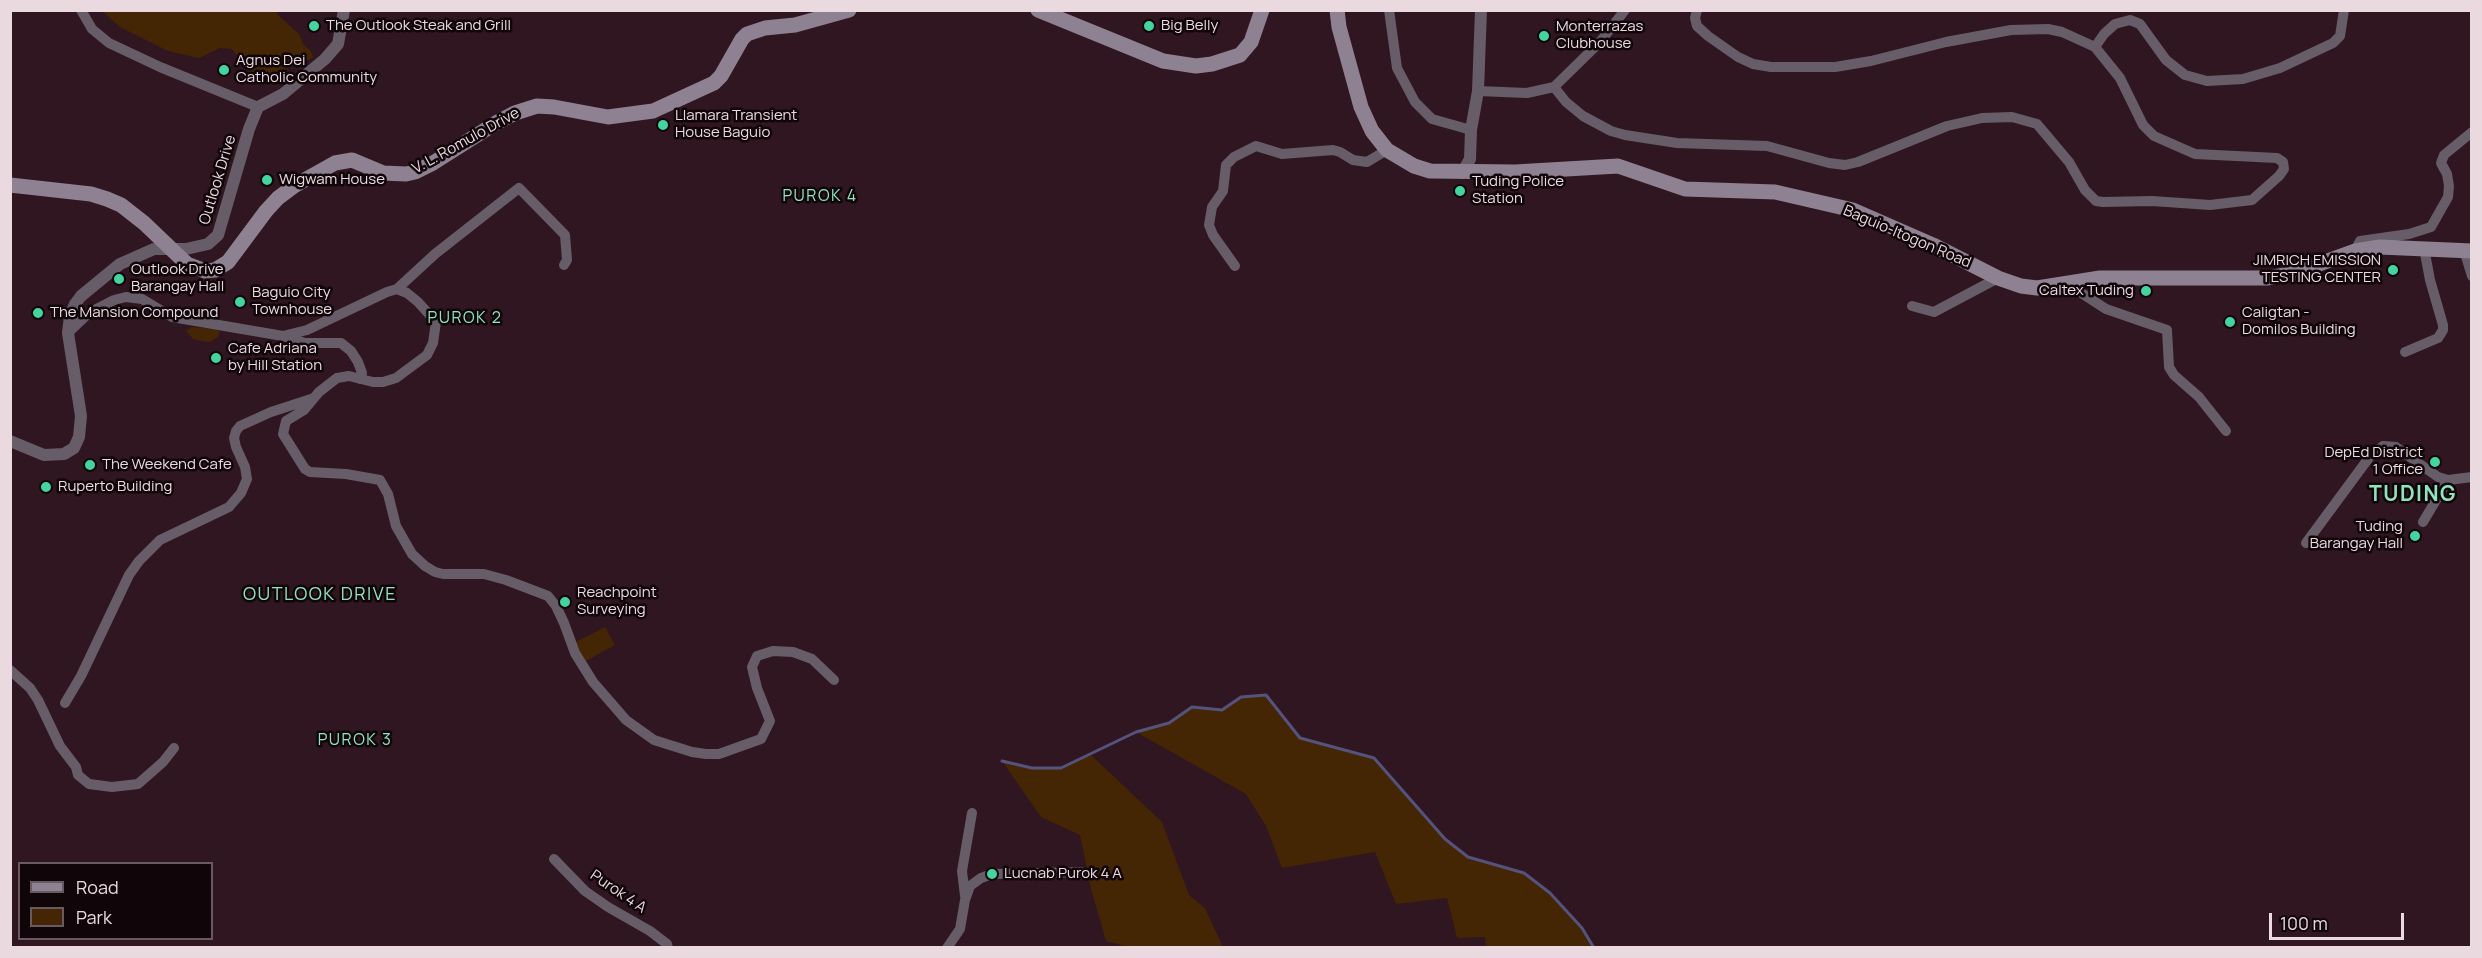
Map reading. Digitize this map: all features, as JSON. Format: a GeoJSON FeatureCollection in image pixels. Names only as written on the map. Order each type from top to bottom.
{"type":"FeatureCollection","features":[{"type":"Feature","properties":{"kind":"main road","name":"V. L. Romulo Drive"},"geometry":{"type":"LineString","coordinates":[[10,185],[91,194],[107,199],[121,205],[144,223],[194,268],[205,271],[215,270],[228,262],[278,198],[294,186],[335,163],[352,160],[383,173],[415,172],[496,123],[515,113],[537,106],[608,117],[653,111],[714,83],[721,76],[747,34],[765,28],[795,25],[849,10]]}},
{"type":"Feature","properties":{"kind":"main road"},"geometry":{"type":"LineString","coordinates":[[1038,10],[1163,61],[1196,66],[1240,56],[1251,42],[1262,10]]}},
{"type":"Feature","properties":{"kind":"main road","name":"Baguio-Itogon Road"},"geometry":{"type":"LineString","coordinates":[[1337,10],[1339,27],[1361,107],[1372,131],[1387,150],[1414,166],[1430,171],[1478,173],[1618,166],[1685,189],[1776,192],[1853,210],[1932,244],[1998,278],[2021,286],[2037,288],[2100,278],[2268,278],[2294,273],[2355,251],[2380,247],[2468,250]]}},
{"type":"Feature","properties":{"kind":"street"},"geometry":{"type":"LineString","coordinates":[[81,10],[92,29],[109,43],[160,67],[258,107],[283,94],[325,59],[338,44],[344,10]]}},
{"type":"Feature","properties":{"kind":"street"},"geometry":{"type":"LineString","coordinates":[[1389,10],[1397,68],[1415,102],[1432,119],[1471,130]]}},
{"type":"Feature","properties":{"kind":"street"},"geometry":{"type":"LineString","coordinates":[[1462,173],[1470,159],[1471,130],[1478,91],[1481,10]]}},
{"type":"Feature","properties":{"kind":"street"},"geometry":{"type":"LineString","coordinates":[[1478,91],[1527,93],[1554,87],[1600,42],[1624,10]]}},
{"type":"Feature","properties":{"kind":"street"},"geometry":{"type":"LineString","coordinates":[[1554,87],[1566,102],[1583,116],[1611,131],[1625,135],[1677,143],[1767,146],[1829,164],[1845,165],[1858,162],[1947,126],[1982,118],[2012,117],[2037,124],[2069,162],[2085,190],[2097,201],[2103,202],[2152,201],[2210,205],[2252,200],[2283,171],[2284,164],[2277,158],[2195,154],[2154,136],[2143,125],[2120,78],[2096,46],[2076,37],[2048,29],[2010,30],[1835,67],[1771,67],[1753,64],[1738,57],[1708,36],[1698,26],[1695,18],[1697,10]]}},
{"type":"Feature","properties":{"kind":"street"},"geometry":{"type":"LineString","coordinates":[[2096,46],[2115,24],[2123,20],[2135,21],[2140,24],[2166,60],[2185,75],[2206,81],[2243,79],[2280,68],[2333,43],[2340,36],[2344,10]]}},
{"type":"Feature","properties":{"kind":"street","name":"Outlook Drive"},"geometry":{"type":"LineString","coordinates":[[10,441],[44,455],[64,454],[74,448],[79,437],[81,416],[68,333],[70,316],[81,296],[120,264],[154,249],[174,250],[208,244],[218,235],[249,129],[258,107]]}},
{"type":"Feature","properties":{"kind":"street"},"geometry":{"type":"LineString","coordinates":[[2355,251],[2360,241],[2409,234],[2431,227],[2448,197],[2448,180],[2441,163],[2444,155],[2472,132]]}},
{"type":"Feature","properties":{"kind":"street"},"geometry":{"type":"LineString","coordinates":[[1235,266],[1213,235],[1209,225],[1212,207],[1223,191],[1226,165],[1234,157],[1256,146],[1282,154],[1333,150],[1353,160],[1367,162],[1387,150]]}},
{"type":"Feature","properties":{"kind":"street"},"geometry":{"type":"LineString","coordinates":[[1470,159],[1478,173]]}},
{"type":"Feature","properties":{"kind":"street"},"geometry":{"type":"LineString","coordinates":[[283,336],[307,330],[397,289],[435,254],[519,188],[565,235],[567,260],[564,265]]}},
{"type":"Feature","properties":{"kind":"street"},"geometry":{"type":"LineString","coordinates":[[2405,352],[2438,338],[2443,330],[2424,248]]}},
{"type":"Feature","properties":{"kind":"street"},"geometry":{"type":"LineString","coordinates":[[2468,250],[2472,276]]}},
{"type":"Feature","properties":{"kind":"street"},"geometry":{"type":"LineString","coordinates":[[1912,306],[1934,312],[1998,278]]}},
{"type":"Feature","properties":{"kind":"street"},"geometry":{"type":"LineString","coordinates":[[2066,283],[2106,309],[2167,330],[2169,367],[2174,375],[2199,397],[2226,431]]}},
{"type":"Feature","properties":{"kind":"street"},"geometry":{"type":"LineString","coordinates":[[397,289],[418,302],[436,322],[433,343],[427,355],[396,378],[374,382],[349,376],[337,378],[304,410],[286,421],[283,434],[305,469],[310,472],[346,474],[380,480],[388,495],[396,526],[412,554],[424,566],[435,572],[484,574],[548,596],[556,606],[575,653],[593,681],[626,720],[654,740],[692,752],[719,754],[761,739],[770,721],[757,688],[752,667],[757,656],[773,651],[793,652],[812,659],[834,680]]}},
{"type":"Feature","properties":{"kind":"street"},"geometry":{"type":"LineString","coordinates":[[68,333],[89,313],[114,300],[126,297],[142,299],[172,317],[283,336],[305,343],[341,343],[351,351],[358,362],[362,373],[360,379]]}},
{"type":"Feature","properties":{"kind":"street"},"geometry":{"type":"LineString","coordinates":[[65,703],[81,676],[129,575],[140,561],[160,540],[228,507],[241,493],[248,479],[236,447],[234,438],[236,430],[271,412],[314,398]]}},
{"type":"Feature","properties":{"kind":"street"},"geometry":{"type":"LineString","coordinates":[[2306,543],[2371,454],[2383,446],[2396,447],[2431,472],[2448,480],[2472,477]]}},
{"type":"Feature","properties":{"kind":"street"},"geometry":{"type":"LineString","coordinates":[[2423,522],[2448,480]]}},
{"type":"Feature","properties":{"kind":"street"},"geometry":{"type":"LineString","coordinates":[[10,670],[30,688],[60,746],[76,767],[78,775],[89,783],[112,787],[138,784],[163,762],[174,748]]}},
{"type":"Feature","properties":{"kind":"street"},"geometry":{"type":"LineString","coordinates":[[965,900],[962,871],[972,813]]}},
{"type":"Feature","properties":{"kind":"street","name":"Purok 4 A"},"geometry":{"type":"LineString","coordinates":[[554,859],[585,891],[650,931],[667,944],[668,948]]}},
{"type":"Feature","properties":{"kind":"street"},"geometry":{"type":"LineString","coordinates":[[947,948],[960,929],[970,886],[981,878],[992,874],[1081,872]]}},
{"type":"Feature","properties":{"kind":"green space"},"geometry":{"type":"Polygon","coordinates":[[[102,11],[276,11],[299,34],[313,58],[266,77],[252,76],[232,49],[220,48],[199,58],[168,51],[120,27],[102,11]]]}},
{"type":"Feature","properties":{"kind":"green space"},"geometry":{"type":"Polygon","coordinates":[[[192,327],[217,329],[220,332],[218,337],[210,342],[201,341],[193,339],[186,331],[192,327]]]}},
{"type":"Feature","properties":{"kind":"green space"},"geometry":{"type":"Polygon","coordinates":[[[605,627],[615,645],[584,662],[574,643],[605,627]]]}},
{"type":"Feature","properties":{"kind":"green space"},"geometry":{"type":"Polygon","coordinates":[[[1266,695],[1300,738],[1374,758],[1445,839],[1468,857],[1524,873],[1550,893],[1582,928],[1594,947],[1486,947],[1485,937],[1457,938],[1447,898],[1396,904],[1375,852],[1282,868],[1266,826],[1246,794],[1136,732],[1169,723],[1192,707],[1221,710],[1241,697],[1266,695]]]}},
{"type":"Feature","properties":{"kind":"green space"},"geometry":{"type":"Polygon","coordinates":[[[1090,754],[1162,822],[1189,895],[1205,908],[1223,947],[1128,947],[1106,941],[1091,889],[1080,835],[1041,817],[1002,761],[1032,768],[1061,768],[1090,754]]]}},
{"type":"Feature","properties":{"kind":"waterway"},"geometry":{"type":"LineString","coordinates":[[1002,761],[1032,768],[1061,768],[1136,732],[1169,723],[1192,707],[1222,710],[1241,697],[1266,695],[1300,738],[1374,758],[1445,839],[1468,857],[1524,873],[1550,893],[1582,928],[1594,948]]}},
{"type":"Feature","properties":{"kind":"place","name":"The Outlook Steak and Grill"},"geometry":{"type":"Point","coordinates":[314,26]}},
{"type":"Feature","properties":{"kind":"place","name":"Big Belly"},"geometry":{"type":"Point","coordinates":[1149,26]}},
{"type":"Feature","properties":{"kind":"place","name":"Monterrazas Clubhouse"},"geometry":{"type":"Point","coordinates":[1544,36]}},
{"type":"Feature","properties":{"kind":"place","name":"Agnus Dei Catholic Community"},"geometry":{"type":"Point","coordinates":[224,70]}},
{"type":"Feature","properties":{"kind":"place","name":"Llamara Transient House Baguio"},"geometry":{"type":"Point","coordinates":[663,125]}},
{"type":"Feature","properties":{"kind":"place","name":"Wigwam House"},"geometry":{"type":"Point","coordinates":[267,180]}},
{"type":"Feature","properties":{"kind":"place","name":"Tuding Police Station"},"geometry":{"type":"Point","coordinates":[1460,191]}},
{"type":"Feature","properties":{"kind":"place","name":"JIMRICH EMISSION TESTING CENTER"},"geometry":{"type":"Point","coordinates":[2393,270]}},
{"type":"Feature","properties":{"kind":"place","name":"Outlook Drive Barangay Hall"},"geometry":{"type":"Point","coordinates":[119,279]}},
{"type":"Feature","properties":{"kind":"place","name":"Caltex Tuding"},"geometry":{"type":"Point","coordinates":[2146,291]}},
{"type":"Feature","properties":{"kind":"place","name":"Baguio City Townhouse"},"geometry":{"type":"Point","coordinates":[240,302]}},
{"type":"Feature","properties":{"kind":"place","name":"The Mansion Compound"},"geometry":{"type":"Point","coordinates":[38,313]}},
{"type":"Feature","properties":{"kind":"place","name":"Caligtan - Domilos Building"},"geometry":{"type":"Point","coordinates":[2230,322]}},
{"type":"Feature","properties":{"kind":"place","name":"Cafe Adriana by Hill Station"},"geometry":{"type":"Point","coordinates":[216,358]}},
{"type":"Feature","properties":{"kind":"place","name":"DepEd District 1 Office"},"geometry":{"type":"Point","coordinates":[2435,462]}},
{"type":"Feature","properties":{"kind":"place","name":"The Weekend Cafe"},"geometry":{"type":"Point","coordinates":[90,465]}},
{"type":"Feature","properties":{"kind":"place","name":"Ruperto Building"},"geometry":{"type":"Point","coordinates":[46,487]}},
{"type":"Feature","properties":{"kind":"place","name":"Tuding Barangay Hall"},"geometry":{"type":"Point","coordinates":[2415,536]}},
{"type":"Feature","properties":{"kind":"place","name":"Reachpoint Surveying"},"geometry":{"type":"Point","coordinates":[565,602]}},
{"type":"Feature","properties":{"kind":"place","name":"Lucnab Purok 4 A"},"geometry":{"type":"Point","coordinates":[992,874]}},
{"type":"Feature","properties":{"kind":"district","name":"PUROK 4"},"geometry":{"type":"Point","coordinates":[820,197]}},
{"type":"Feature","properties":{"kind":"district","name":"PUROK 2"},"geometry":{"type":"Point","coordinates":[465,319]}},
{"type":"Feature","properties":{"kind":"district","name":"TUDING"},"geometry":{"type":"Point","coordinates":[2413,495]}},
{"type":"Feature","properties":{"kind":"district","name":"OUTLOOK DRIVE"},"geometry":{"type":"Point","coordinates":[320,595]}},
{"type":"Feature","properties":{"kind":"district","name":"PUROK 3"},"geometry":{"type":"Point","coordinates":[355,741]}}]}
